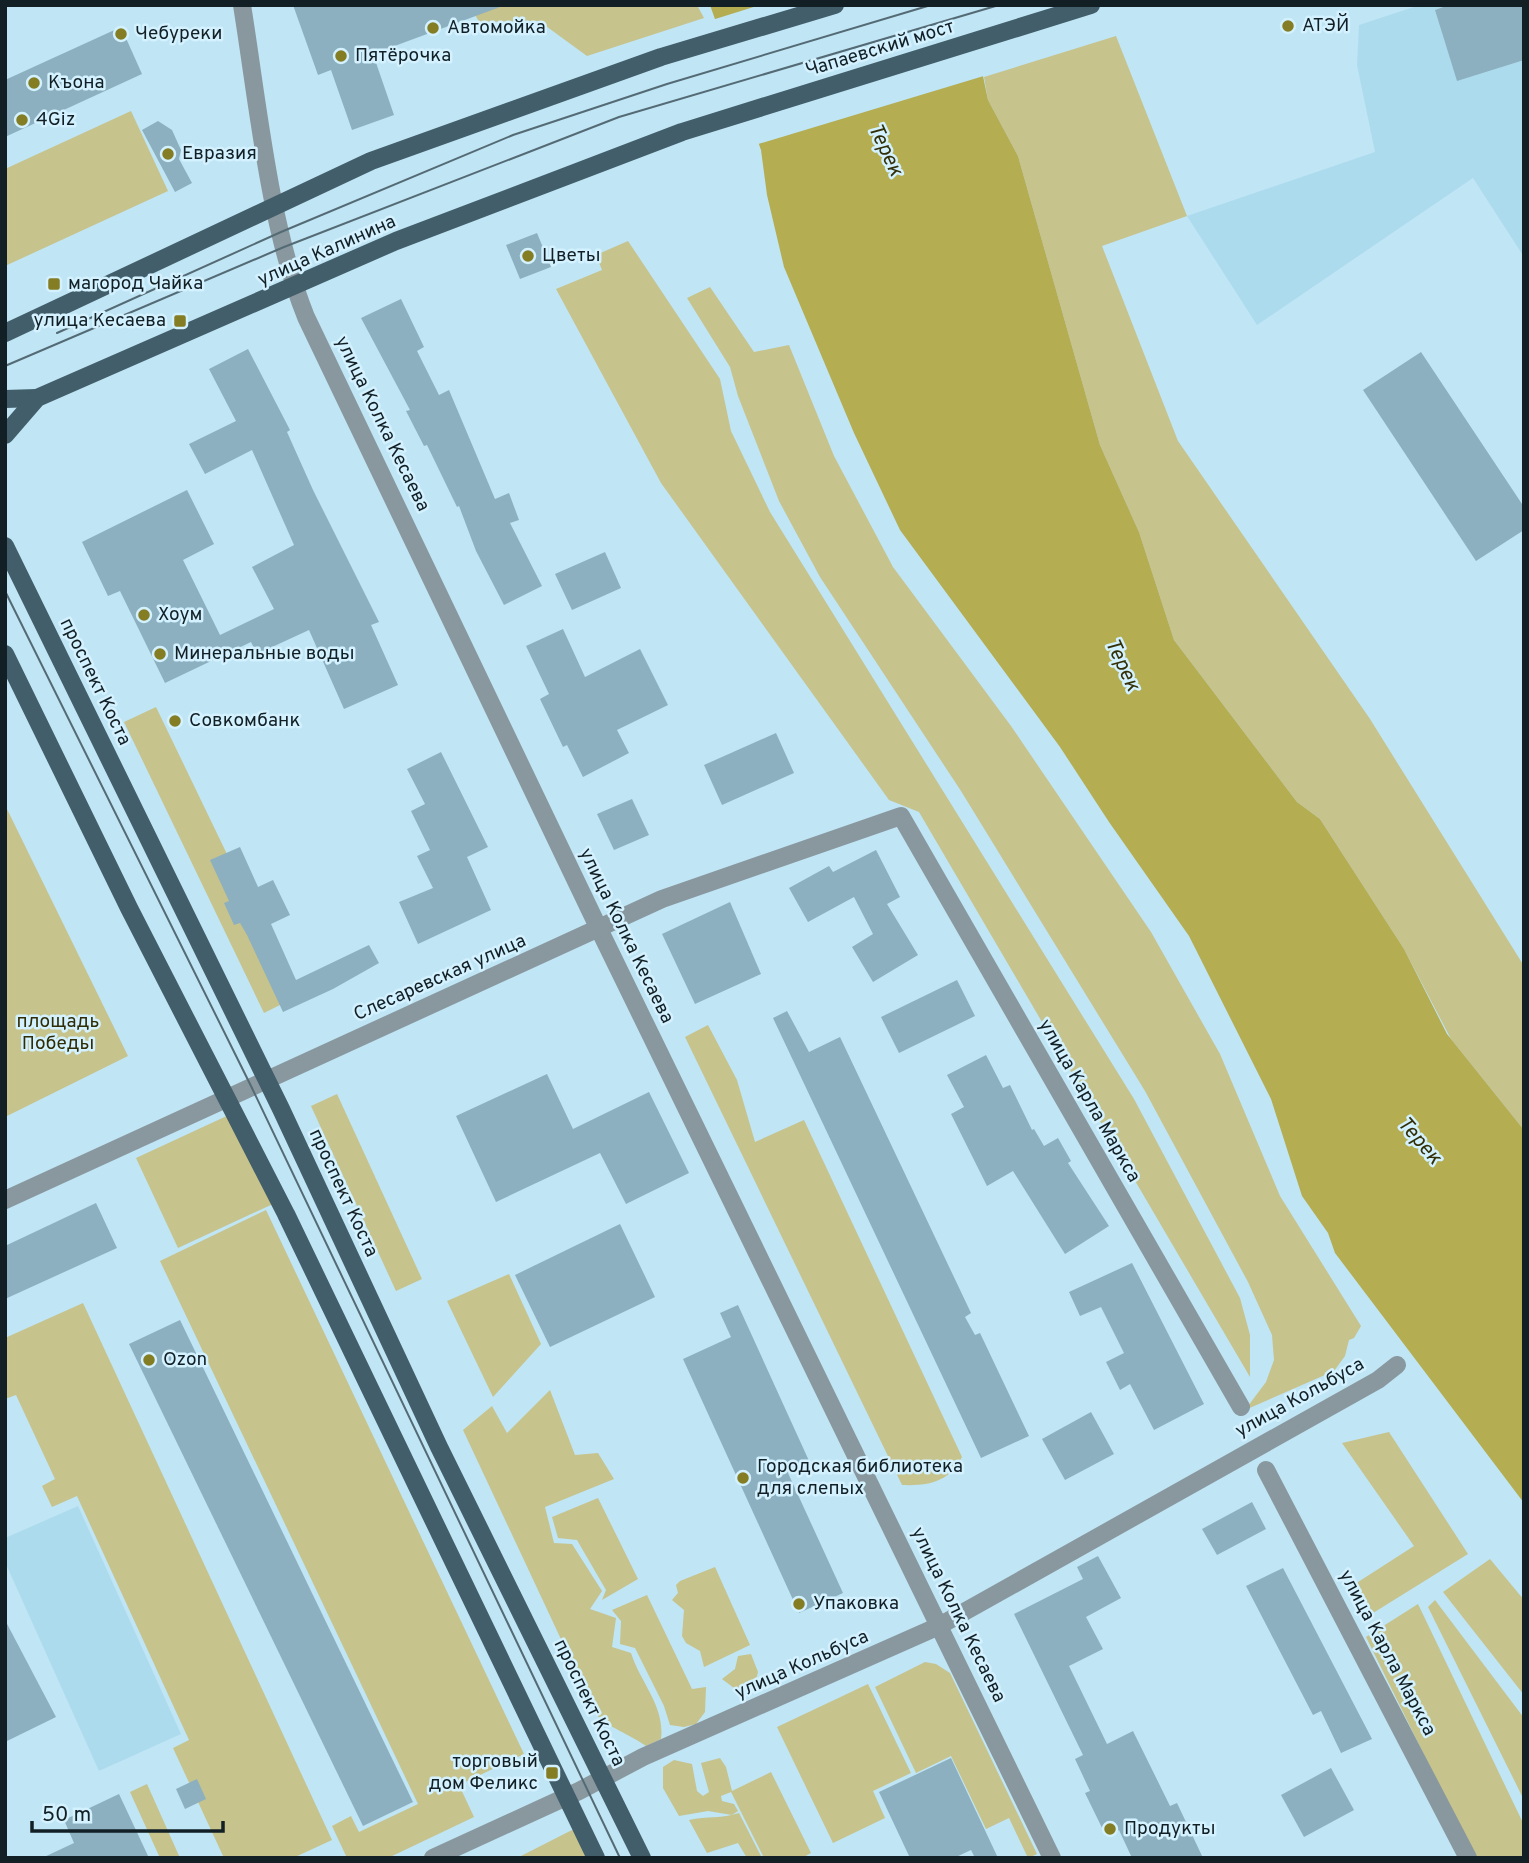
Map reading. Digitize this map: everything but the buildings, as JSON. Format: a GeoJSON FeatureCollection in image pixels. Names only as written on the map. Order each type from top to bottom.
{"type":"FeatureCollection","features":[{"type":"Feature","properties":{"kind":"main road"},"geometry":{"type":"LineString","coordinates":[[5,333],[275,204],[390,154],[662,57],[835,5]]}},
{"type":"Feature","properties":{"kind":"main road","name":"Чапаевский мост"},"geometry":{"type":"LineString","coordinates":[[682,132],[1090,5]]}},
{"type":"Feature","properties":{"kind":"main road","name":"улица Калинина"},"geometry":{"type":"LineString","coordinates":[[5,435],[37,398],[396,241],[682,132]]}},
{"type":"Feature","properties":{"kind":"main road"},"geometry":{"type":"LineString","coordinates":[[5,399],[37,398]]}},
{"type":"Feature","properties":{"kind":"main road","name":"проспект Коста"},"geometry":{"type":"LineString","coordinates":[[5,545],[266,1079],[439,1447],[642,1858]]}},
{"type":"Feature","properties":{"kind":"main road"},"geometry":{"type":"LineString","coordinates":[[5,654],[225,1098],[286,1214],[596,1858]]}},
{"type":"Feature","properties":{"kind":"street","name":"улица Колка Кесаева"},"geometry":{"type":"LineString","coordinates":[[242,5],[275,204],[294,287],[599,929],[1052,1858]]}},
{"type":"Feature","properties":{"kind":"street","name":"Слесаревская улица"},"geometry":{"type":"LineString","coordinates":[[5,1200],[662,899],[901,816]]}},
{"type":"Feature","properties":{"kind":"street","name":"улица Карла Маркса"},"geometry":{"type":"LineString","coordinates":[[901,816],[1241,1406]]}},
{"type":"Feature","properties":{"kind":"street","name":"улица Кольбуса"},"geometry":{"type":"LineString","coordinates":[[433,1858],[567,1797],[602,1777],[939,1626],[1378,1380],[1397,1365]]}},
{"type":"Feature","properties":{"kind":"street","name":"улица Карла Маркса"},"geometry":{"type":"LineString","coordinates":[[1266,1469],[1468,1858]]}},
{"type":"Feature","properties":{"kind":"shaded area"},"geometry":{"type":"Polygon","coordinates":[[[1420,5],[1524,5],[1524,257],[1473,178],[1257,325],[1187,216],[1375,152],[1357,65],[1359,25],[1420,5]]]}},
{"type":"Feature","properties":{"kind":"shaded area"},"geometry":{"type":"Polygon","coordinates":[[[78,1506],[181,1734],[99,1771],[5,1562],[5,1538],[78,1506]]]}},
{"type":"Feature","properties":{"kind":"green space"},"geometry":{"type":"Polygon","coordinates":[[[470,5],[697,5],[704,18],[587,56],[539,21],[479,22],[470,5]]]}},
{"type":"Feature","properties":{"kind":"green space"},"geometry":{"type":"Polygon","coordinates":[[[1116,36],[1187,216],[1102,246],[1178,441],[1370,719],[1524,966],[1524,1130],[1451,1039],[1404,949],[1320,819],[1297,802],[1174,640],[1139,532],[1100,445],[1018,156],[988,100],[984,77],[1116,36]]]}},
{"type":"Feature","properties":{"kind":"green space"},"geometry":{"type":"Polygon","coordinates":[[[131,111],[168,191],[5,266],[5,169],[131,111]]]}},
{"type":"Feature","properties":{"kind":"green space"},"geometry":{"type":"Polygon","coordinates":[[[628,241],[720,379],[731,431],[770,512],[1134,1099],[1240,1298],[1250,1335],[1250,1377],[919,812],[889,800],[661,483],[556,289],[602,270],[596,255],[628,241]]]}},
{"type":"Feature","properties":{"kind":"green space"},"geometry":{"type":"Polygon","coordinates":[[[710,287],[754,352],[789,345],[834,456],[893,567],[1011,726],[1151,932],[1220,1054],[1280,1196],[1361,1326],[1354,1338],[1349,1340],[1345,1356],[1334,1371],[1245,1410],[1266,1382],[1274,1360],[1272,1335],[1248,1282],[1145,1091],[961,791],[820,577],[779,501],[738,396],[730,367],[687,298],[710,287]]]}},
{"type":"Feature","properties":{"kind":"green space"},"geometry":{"type":"Polygon","coordinates":[[[156,707],[296,997],[264,1013],[124,722],[156,707]]]}},
{"type":"Feature","properties":{"kind":"green space","name":"площадь Победы"},"geometry":{"type":"Polygon","coordinates":[[[5,805],[128,1056],[5,1117],[5,805]]]}},
{"type":"Feature","properties":{"kind":"green space"},"geometry":{"type":"Polygon","coordinates":[[[708,1025],[737,1080],[755,1142],[804,1120],[962,1457],[951,1472],[937,1481],[921,1485],[902,1485],[685,1037],[708,1025]]]}},
{"type":"Feature","properties":{"kind":"green space"},"geometry":{"type":"Polygon","coordinates":[[[337,1094],[422,1279],[396,1291],[311,1106],[337,1094]]]}},
{"type":"Feature","properties":{"kind":"green space"},"geometry":{"type":"Polygon","coordinates":[[[231,1114],[273,1204],[178,1248],[136,1158],[231,1114]]]}},
{"type":"Feature","properties":{"kind":"green space"},"geometry":{"type":"Polygon","coordinates":[[[266,1210],[524,1754],[459,1785],[474,1817],[388,1858],[347,1858],[332,1826],[351,1816],[359,1832],[418,1804],[160,1261],[266,1210]]]}},
{"type":"Feature","properties":{"kind":"green space"},"geometry":{"type":"Polygon","coordinates":[[[509,1274],[541,1344],[493,1397],[447,1301],[509,1274]]]}},
{"type":"Feature","properties":{"kind":"green space"},"geometry":{"type":"Polygon","coordinates":[[[83,1303],[332,1840],[293,1858],[224,1858],[173,1748],[189,1740],[77,1496],[52,1507],[42,1486],[55,1479],[16,1395],[5,1399],[5,1338],[83,1303]]]}},
{"type":"Feature","properties":{"kind":"green space"},"geometry":{"type":"Polygon","coordinates":[[[550,1390],[575,1455],[598,1453],[614,1479],[545,1507],[554,1543],[572,1544],[602,1591],[590,1609],[616,1618],[612,1647],[631,1653],[656,1705],[661,1739],[646,1746],[606,1723],[596,1714],[463,1430],[492,1406],[507,1433],[550,1390]]]}},
{"type":"Feature","properties":{"kind":"green space"},"geometry":{"type":"Polygon","coordinates":[[[1389,1432],[1468,1554],[1373,1613],[1355,1584],[1414,1546],[1342,1443],[1389,1432]]]}},
{"type":"Feature","properties":{"kind":"green space"},"geometry":{"type":"Polygon","coordinates":[[[598,1498],[638,1579],[602,1600],[606,1590],[577,1540],[558,1538],[552,1517],[598,1498]]]}},
{"type":"Feature","properties":{"kind":"green space"},"geometry":{"type":"Polygon","coordinates":[[[1490,1559],[1524,1600],[1524,1695],[1443,1592],[1490,1559]]]}},
{"type":"Feature","properties":{"kind":"green space"},"geometry":{"type":"Polygon","coordinates":[[[715,1567],[750,1645],[704,1667],[700,1651],[686,1643],[682,1636],[684,1610],[672,1600],[678,1593],[676,1585],[680,1581],[715,1567]]]}},
{"type":"Feature","properties":{"kind":"green space"},"geometry":{"type":"Polygon","coordinates":[[[647,1595],[692,1689],[706,1687],[705,1712],[696,1724],[684,1727],[670,1725],[664,1706],[635,1648],[620,1644],[621,1621],[612,1610],[647,1595]]]}},
{"type":"Feature","properties":{"kind":"green space"},"geometry":{"type":"Polygon","coordinates":[[[1435,1600],[1524,1718],[1524,1800],[1428,1607],[1435,1600]]]}},
{"type":"Feature","properties":{"kind":"green space"},"geometry":{"type":"Polygon","coordinates":[[[1418,1604],[1524,1825],[1524,1858],[1475,1858],[1366,1637],[1418,1604]]]}},
{"type":"Feature","properties":{"kind":"green space"},"geometry":{"type":"Polygon","coordinates":[[[751,1654],[758,1672],[753,1692],[734,1688],[722,1679],[735,1669],[738,1656],[751,1654]]]}},
{"type":"Feature","properties":{"kind":"green space"},"geometry":{"type":"Polygon","coordinates":[[[925,1662],[936,1664],[950,1673],[1037,1854],[1028,1858],[1009,1818],[986,1829],[951,1756],[916,1773],[875,1687],[925,1662]]]}},
{"type":"Feature","properties":{"kind":"green space"},"geometry":{"type":"Polygon","coordinates":[[[868,1684],[911,1773],[873,1791],[885,1818],[833,1843],[777,1727],[868,1684]]]}},
{"type":"Feature","properties":{"kind":"green space"},"geometry":{"type":"Polygon","coordinates":[[[720,1758],[726,1767],[732,1791],[771,1772],[811,1853],[802,1858],[764,1858],[731,1792],[721,1796],[722,1801],[734,1804],[738,1811],[732,1815],[708,1811],[679,1816],[663,1788],[663,1767],[674,1760],[692,1764],[697,1791],[703,1796],[709,1792],[701,1763],[720,1758]]]}},
{"type":"Feature","properties":{"kind":"green space"},"geometry":{"type":"Polygon","coordinates":[[[147,1784],[180,1858],[160,1858],[130,1792],[147,1784]]]}},
{"type":"Feature","properties":{"kind":"green space"},"geometry":{"type":"Polygon","coordinates":[[[739,1813],[762,1858],[747,1858],[738,1843],[707,1853],[689,1820],[739,1813]]]}},
{"type":"Feature","properties":{"kind":"green space"},"geometry":{"type":"Polygon","coordinates":[[[574,1829],[588,1858],[517,1858],[574,1829]]]}},
{"type":"Feature","properties":{"kind":"water","name":"Терек"},"geometry":{"type":"Polygon","coordinates":[[[710,5],[968,5],[988,100],[1018,156],[1100,445],[1139,532],[1174,640],[1297,802],[1320,819],[1404,949],[1447,1034],[1524,1130],[1524,1503],[1335,1253],[1328,1233],[1302,1196],[1271,1099],[1189,936],[1060,747],[900,530],[854,433],[784,267],[767,195],[761,150],[710,5]]]}},
{"type":"Feature","properties":{"kind":"pier"},"geometry":{"type":"Polygon","coordinates":[[[760,5],[971,5],[987,75],[755,145],[712,20],[760,5]]]}},
{"type":"Feature","properties":{"kind":"tram line"},"geometry":{"type":"LineString","coordinates":[[57,333],[281,232],[513,135],[667,84],[931,5]]}},
{"type":"Feature","properties":{"kind":"tram line"},"geometry":{"type":"LineString","coordinates":[[5,366],[284,247],[619,117],[999,5]]}},
{"type":"Feature","properties":{"kind":"tram line"},"geometry":{"type":"LineString","coordinates":[[5,591],[251,1086],[620,1858]]}},
{"type":"Feature","properties":{"kind":"place","name":"АТЭЙ"},"geometry":{"type":"Point","coordinates":[1288,26]}},
{"type":"Feature","properties":{"kind":"place","name":"Автомойка"},"geometry":{"type":"Point","coordinates":[433,28]}},
{"type":"Feature","properties":{"kind":"place","name":"Чебуреки"},"geometry":{"type":"Point","coordinates":[121,34]}},
{"type":"Feature","properties":{"kind":"place","name":"Пятёрочка"},"geometry":{"type":"Point","coordinates":[341,56]}},
{"type":"Feature","properties":{"kind":"place","name":"Къона"},"geometry":{"type":"Point","coordinates":[34,83]}},
{"type":"Feature","properties":{"kind":"place","name":"4Giz"},"geometry":{"type":"Point","coordinates":[22,120]}},
{"type":"Feature","properties":{"kind":"place","name":"Евразия"},"geometry":{"type":"Point","coordinates":[168,154]}},
{"type":"Feature","properties":{"kind":"place","name":"Цветы"},"geometry":{"type":"Point","coordinates":[528,256]}},
{"type":"Feature","properties":{"kind":"place","name":"магород Чайка"},"geometry":{"type":"Point","coordinates":[54,284]}},
{"type":"Feature","properties":{"kind":"place","name":"улица Кесаева"},"geometry":{"type":"Point","coordinates":[180,321]}},
{"type":"Feature","properties":{"kind":"place","name":"Хоум"},"geometry":{"type":"Point","coordinates":[144,615]}},
{"type":"Feature","properties":{"kind":"place","name":"Минеральные воды"},"geometry":{"type":"Point","coordinates":[160,654]}},
{"type":"Feature","properties":{"kind":"place","name":"Совкомбанк"},"geometry":{"type":"Point","coordinates":[175,721]}},
{"type":"Feature","properties":{"kind":"place","name":"Ozon"},"geometry":{"type":"Point","coordinates":[149,1360]}},
{"type":"Feature","properties":{"kind":"place","name":"Городская библиотека для слепых"},"geometry":{"type":"Point","coordinates":[743,1478]}},
{"type":"Feature","properties":{"kind":"place","name":"Упаковка"},"geometry":{"type":"Point","coordinates":[799,1604]}},
{"type":"Feature","properties":{"kind":"place","name":"торговый дом Феликс"},"geometry":{"type":"Point","coordinates":[552,1773]}},
{"type":"Feature","properties":{"kind":"place","name":"Продукты"},"geometry":{"type":"Point","coordinates":[1110,1829]}}]}
